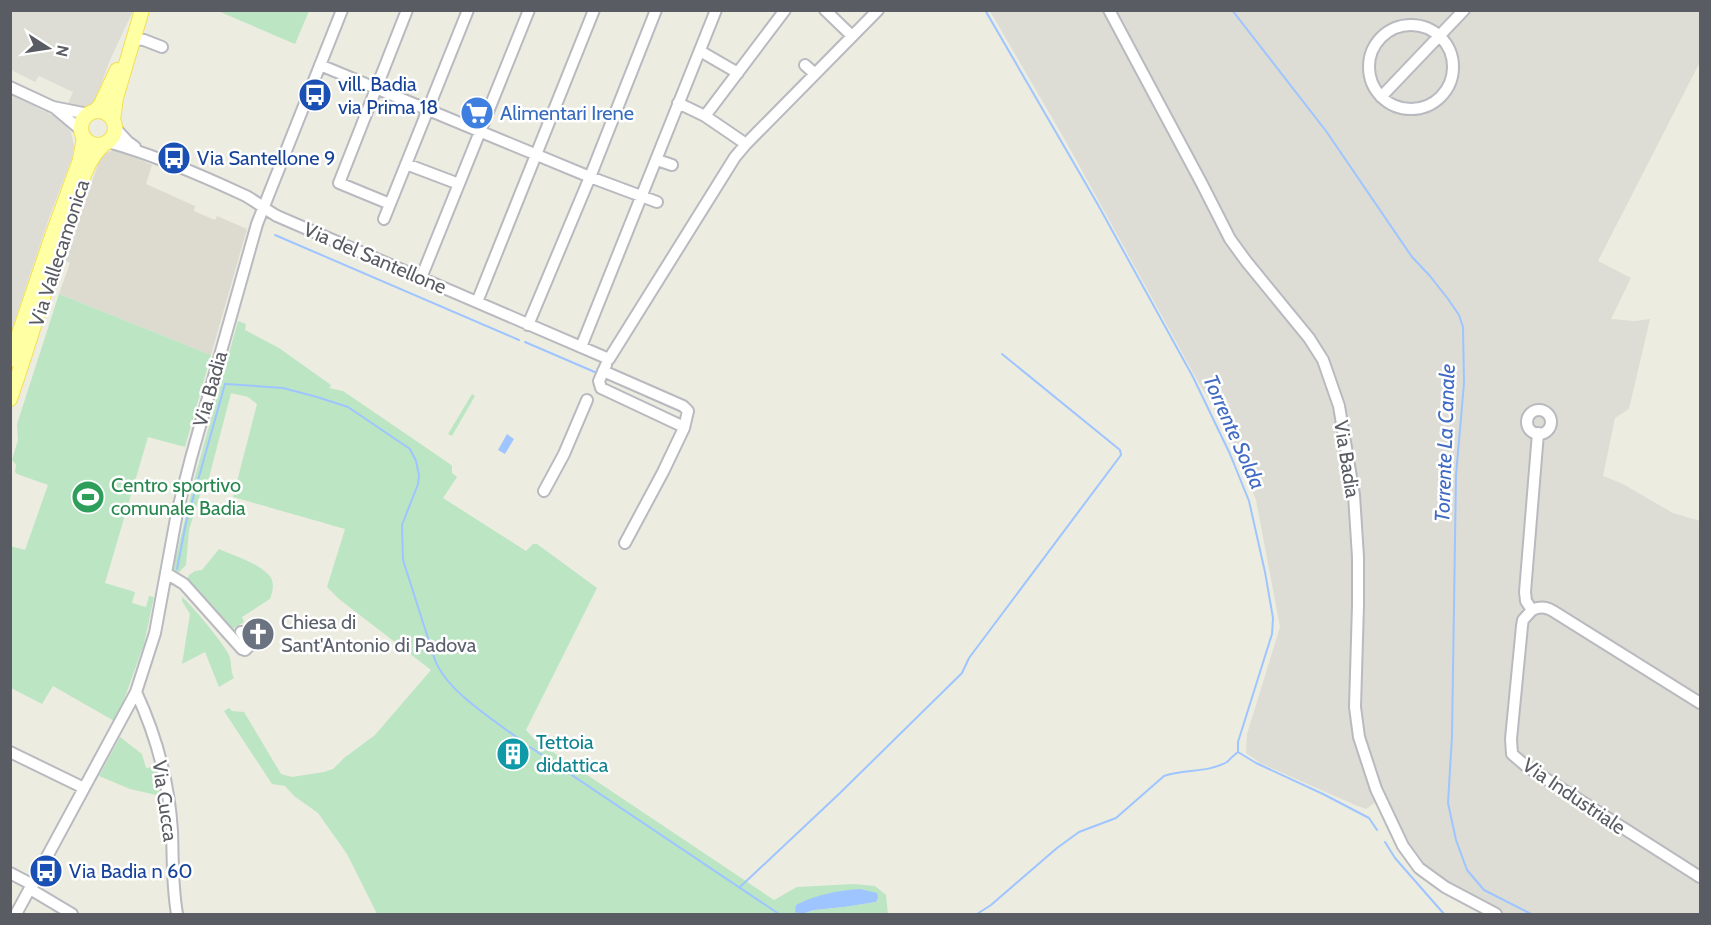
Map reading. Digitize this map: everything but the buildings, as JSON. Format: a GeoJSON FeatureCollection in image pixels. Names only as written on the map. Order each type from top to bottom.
{"type":"FeatureCollection","features":[{"type":"Feature","properties":{"kind":"main road"},"geometry":{"type":"LineString","coordinates":[[135,34],[100,106],[83,121],[83,134],[94,145],[105,143],[114,133],[116,98],[135,34],[142,10]]}},
{"type":"Feature","properties":{"kind":"main road"},"geometry":{"type":"LineString","coordinates":[[92,113],[107,114],[114,124]]}},
{"type":"Feature","properties":{"kind":"main road","name":"Via Vallecamonica"},"geometry":{"type":"LineString","coordinates":[[10,360],[80,160],[83,134]]}},
{"type":"Feature","properties":{"kind":"main road","name":"Via Vallecamonica"},"geometry":{"type":"LineString","coordinates":[[10,399],[60,242],[90,159],[105,143]]}},
{"type":"Feature","properties":{"kind":"street","name":"Via Badia"},"geometry":{"type":"LineString","coordinates":[[16,915],[136,692],[155,633],[177,513],[191,458],[262,208],[342,10]]}},
{"type":"Feature","properties":{"kind":"street"},"geometry":{"type":"LineString","coordinates":[[390,204],[339,183],[407,10]]}},
{"type":"Feature","properties":{"kind":"street"},"geometry":{"type":"LineString","coordinates":[[384,219],[468,10]]}},
{"type":"Feature","properties":{"kind":"street"},"geometry":{"type":"LineString","coordinates":[[421,278],[529,10]]}},
{"type":"Feature","properties":{"kind":"street"},"geometry":{"type":"LineString","coordinates":[[477,302],[594,10]]}},
{"type":"Feature","properties":{"kind":"street"},"geometry":{"type":"LineString","coordinates":[[528,325],[656,10]]}},
{"type":"Feature","properties":{"kind":"street"},"geometry":{"type":"LineString","coordinates":[[581,347],[716,10]]}},
{"type":"Feature","properties":{"kind":"street"},"geometry":{"type":"LineString","coordinates":[[705,116],[785,10]]}},
{"type":"Feature","properties":{"kind":"street"},"geometry":{"type":"LineString","coordinates":[[825,10],[852,36]]}},
{"type":"Feature","properties":{"kind":"street"},"geometry":{"type":"LineString","coordinates":[[684,427],[600,388],[599,381],[603,371],[735,157],[878,10]]}},
{"type":"Feature","properties":{"kind":"street","name":"Via Badia"},"geometry":{"type":"LineString","coordinates":[[1109,10],[1230,239],[1309,338],[1323,360],[1339,406],[1354,495],[1358,557],[1359,605],[1354,707],[1359,736],[1376,789],[1403,846],[1419,868],[1445,887],[1496,915]]}},
{"type":"Feature","properties":{"kind":"street"},"geometry":{"type":"LineString","coordinates":[[1381,97],[1464,10]]}},
{"type":"Feature","properties":{"kind":"street"},"geometry":{"type":"LineString","coordinates":[[1414,24],[1428,27],[1441,36],[1449,46],[1454,73],[1450,86],[1442,97],[1431,105],[1418,109],[1405,109],[1392,105],[1381,97],[1373,85],[1369,71],[1370,56],[1381,37],[1386,32],[1400,26],[1414,24]]}},
{"type":"Feature","properties":{"kind":"street"},"geometry":{"type":"LineString","coordinates":[[135,34],[162,47]]}},
{"type":"Feature","properties":{"kind":"street"},"geometry":{"type":"LineString","coordinates":[[700,51],[738,73]]}},
{"type":"Feature","properties":{"kind":"street"},"geometry":{"type":"LineString","coordinates":[[320,65],[590,177],[657,202]]}},
{"type":"Feature","properties":{"kind":"street"},"geometry":{"type":"LineString","coordinates":[[805,65],[815,75]]}},
{"type":"Feature","properties":{"kind":"street"},"geometry":{"type":"LineString","coordinates":[[10,87],[53,106],[92,113]]}},
{"type":"Feature","properties":{"kind":"street"},"geometry":{"type":"LineString","coordinates":[[678,103],[705,116],[746,144]]}},
{"type":"Feature","properties":{"kind":"street"},"geometry":{"type":"LineString","coordinates":[[53,106],[83,134]]}},
{"type":"Feature","properties":{"kind":"street","name":"Via del Santellone"},"geometry":{"type":"LineString","coordinates":[[114,124],[128,142],[143,152]]}},
{"type":"Feature","properties":{"kind":"street","name":"Via del Santellone"},"geometry":{"type":"LineString","coordinates":[[105,143],[143,152],[248,197],[277,216],[609,359]]}},
{"type":"Feature","properties":{"kind":"street"},"geometry":{"type":"LineString","coordinates":[[657,160],[672,165]]}},
{"type":"Feature","properties":{"kind":"street"},"geometry":{"type":"LineString","coordinates":[[406,164],[459,184]]}},
{"type":"Feature","properties":{"kind":"street"},"geometry":{"type":"LineString","coordinates":[[603,371],[683,406],[688,415],[663,472],[625,543]]}},
{"type":"Feature","properties":{"kind":"street"},"geometry":{"type":"LineString","coordinates":[[544,491],[564,454],[587,400]]}},
{"type":"Feature","properties":{"kind":"street"},"geometry":{"type":"LineString","coordinates":[[1538,434],[1526,601],[1532,610],[1538,607],[1553,610],[1701,703]]}},
{"type":"Feature","properties":{"kind":"street"},"geometry":{"type":"LineString","coordinates":[[166,573],[184,584],[245,650],[249,643],[241,632]]}},
{"type":"Feature","properties":{"kind":"street","name":"Via Industriale"},"geometry":{"type":"LineString","coordinates":[[1532,610],[1523,620],[1522,626],[1511,739],[1512,753],[1526,766],[1701,878]]}},
{"type":"Feature","properties":{"kind":"street","name":"Via Cucca"},"geometry":{"type":"LineString","coordinates":[[136,692],[150,724],[160,756],[170,810],[172,871],[177,915]]}},
{"type":"Feature","properties":{"kind":"street"},"geometry":{"type":"LineString","coordinates":[[10,752],[84,788]]}},
{"type":"Feature","properties":{"kind":"street"},"geometry":{"type":"LineString","coordinates":[[10,873],[72,915]]}},
{"type":"Feature","properties":{"kind":"shaded area"},"geometry":{"type":"Polygon","coordinates":[[[11,11],[133,11],[110,60],[95,101],[91,105],[77,108],[68,103],[73,92],[39,76],[35,82],[11,70],[11,11]]]}},
{"type":"Feature","properties":{"kind":"shaded area"},"geometry":{"type":"Polygon","coordinates":[[[990,11],[1700,11],[1700,62],[1598,261],[1631,278],[1611,319],[1635,321],[1650,319],[1629,409],[1615,418],[1603,476],[1623,484],[1673,513],[1700,521],[1700,914],[1488,914],[1407,860],[1376,802],[1366,809],[1355,805],[1260,763],[1246,753],[1247,734],[1280,627],[1256,500],[1223,423],[1069,147],[990,11]]]}},
{"type":"Feature","properties":{"kind":"shaded area"},"geometry":{"type":"Polygon","coordinates":[[[10,94],[62,120],[71,132],[74,146],[72,158],[49,218],[11,332],[10,94]]]}},
{"type":"Feature","properties":{"kind":"shaded area"},"geometry":{"type":"Polygon","coordinates":[[[118,150],[152,165],[146,184],[195,206],[194,211],[215,220],[217,216],[247,229],[211,355],[59,294],[70,263],[64,260],[100,159],[106,153],[118,150]]]}},
{"type":"Feature","properties":{"kind":"green space"},"geometry":{"type":"Polygon","coordinates":[[[218,11],[309,11],[295,44],[218,11]]]}},
{"type":"Feature","properties":{"kind":"green space","name":"Centro sportivo comunale Badia"},"geometry":{"type":"Polygon","coordinates":[[[59,294],[211,355],[185,447],[148,437],[105,583],[135,592],[132,603],[146,607],[149,596],[154,597],[144,644],[116,722],[53,686],[42,704],[11,688],[10,546],[25,550],[48,485],[17,474],[16,465],[12,460],[18,440],[17,424],[59,294]]]}},
{"type":"Feature","properties":{"kind":"green space"},"geometry":{"type":"Polygon","coordinates":[[[238,321],[246,324],[245,330],[279,348],[331,385],[329,388],[343,391],[450,464],[452,473],[457,477],[443,498],[526,551],[533,544],[537,544],[597,588],[526,730],[535,740],[774,900],[797,887],[854,884],[875,886],[886,895],[888,914],[802,914],[377,914],[347,854],[318,813],[294,796],[285,786],[272,784],[224,711],[229,708],[232,711],[244,712],[281,774],[292,777],[324,772],[333,769],[375,735],[431,670],[339,599],[327,587],[345,529],[233,497],[257,404],[248,397],[231,393],[205,493],[202,488],[193,484],[238,321]],[[860,889],[802,914],[814,910],[876,902],[878,897],[860,889]]]}},
{"type":"Feature","properties":{"kind":"green space"},"geometry":{"type":"Polygon","coordinates":[[[472,394],[475,396],[452,436],[448,434],[472,394]]]}},
{"type":"Feature","properties":{"kind":"green space"},"geometry":{"type":"Polygon","coordinates":[[[192,490],[198,491],[200,495],[189,530],[186,565],[177,574],[173,569],[192,490]]]}},
{"type":"Feature","properties":{"kind":"green space"},"geometry":{"type":"Polygon","coordinates":[[[219,549],[263,570],[273,583],[270,599],[242,617],[244,622],[229,631],[186,584],[189,575],[202,570],[219,549]]]}},
{"type":"Feature","properties":{"kind":"green space"},"geometry":{"type":"Polygon","coordinates":[[[182,597],[207,624],[229,655],[234,678],[219,687],[205,652],[182,664],[190,614],[182,597]]]}},
{"type":"Feature","properties":{"kind":"green space"},"geometry":{"type":"Polygon","coordinates":[[[120,737],[142,754],[146,768],[159,766],[165,797],[130,789],[99,776],[120,737]]]}},
{"type":"Feature","properties":{"kind":"water"},"geometry":{"type":"Polygon","coordinates":[[[507,434],[514,439],[505,454],[498,450],[507,434]]]}},
{"type":"Feature","properties":{"kind":"water"},"geometry":{"type":"Polygon","coordinates":[[[860,889],[877,893],[876,902],[814,910],[802,914],[795,912],[796,905],[811,898],[860,889]]]}},
{"type":"Feature","properties":{"kind":"waterway","name":"Torrente Solda"},"geometry":{"type":"LineString","coordinates":[[985,10],[1097,203],[1193,377],[1230,454],[1249,501],[1273,618],[1272,634],[1238,742],[1238,752],[1369,818],[1377,830]]}},
{"type":"Feature","properties":{"kind":"waterway","name":"Torrente La Canale"},"geometry":{"type":"LineString","coordinates":[[1232,10],[1326,131],[1412,257],[1448,299],[1459,315],[1463,327],[1464,383],[1456,475],[1452,736],[1448,803],[1456,840],[1467,870],[1484,890],[1531,914]]}},
{"type":"Feature","properties":{"kind":"waterway"},"geometry":{"type":"LineString","coordinates":[[275,235],[519,340]]}},
{"type":"Feature","properties":{"kind":"waterway"},"geometry":{"type":"LineString","coordinates":[[525,342],[597,373]]}},
{"type":"Feature","properties":{"kind":"waterway"},"geometry":{"type":"LineString","coordinates":[[740,887],[962,673],[969,658],[1121,455],[1120,450],[1002,354]]}},
{"type":"Feature","properties":{"kind":"waterway"},"geometry":{"type":"LineString","coordinates":[[177,569],[186,523],[225,384]]}},
{"type":"Feature","properties":{"kind":"waterway"},"geometry":{"type":"LineString","coordinates":[[226,384],[283,388],[348,407],[410,449],[419,475],[418,484],[402,525],[403,560],[435,660],[449,683],[519,739]]}},
{"type":"Feature","properties":{"kind":"waterway"},"geometry":{"type":"LineString","coordinates":[[646,396],[682,412]]}},
{"type":"Feature","properties":{"kind":"waterway"},"geometry":{"type":"LineString","coordinates":[[530,747],[779,914]]}},
{"type":"Feature","properties":{"kind":"waterway"},"geometry":{"type":"LineString","coordinates":[[977,914],[991,905],[1057,848],[1079,832],[1116,818],[1164,776],[1220,765],[1238,752]]}},
{"type":"Feature","properties":{"kind":"waterway","name":"Torrente Solda"},"geometry":{"type":"LineString","coordinates":[[1385,842],[1395,858],[1444,914]]}},
{"type":"Feature","properties":{"kind":"place","name":"vill. Badia via Prima 18"},"geometry":{"type":"Point","coordinates":[315,95]}},
{"type":"Feature","properties":{"kind":"place","name":"Alimentari Irene"},"geometry":{"type":"Point","coordinates":[477,113]}},
{"type":"Feature","properties":{"kind":"place","name":"Via Santellone 9"},"geometry":{"type":"Point","coordinates":[174,158]}},
{"type":"Feature","properties":{"kind":"place","name":"Centro sportivo comunale Badia"},"geometry":{"type":"Point","coordinates":[88,497]}},
{"type":"Feature","properties":{"kind":"place","name":"Chiesa di Sant'Antonio di Padova"},"geometry":{"type":"Point","coordinates":[258,634]}},
{"type":"Feature","properties":{"kind":"place","name":"Tettoia didattica"},"geometry":{"type":"Point","coordinates":[513,754]}},
{"type":"Feature","properties":{"kind":"place","name":"Via Badia n 60"},"geometry":{"type":"Point","coordinates":[46,871]}}]}
